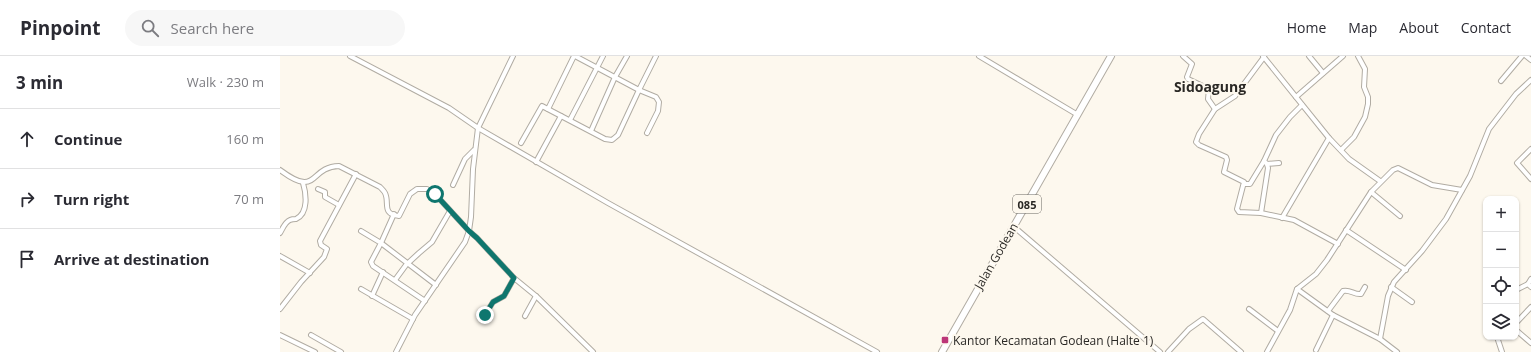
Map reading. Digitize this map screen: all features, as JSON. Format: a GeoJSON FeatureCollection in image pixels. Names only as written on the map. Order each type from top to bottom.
{"type":"FeatureCollection","features":[{"type":"Feature","properties":{"kind":"main road","name":"Jalan Godean"},"geometry":{"type":"LineString","coordinates":[[942,352],[1111,56]]}},
{"type":"Feature","properties":{"kind":"street"},"geometry":{"type":"LineString","coordinates":[[350,56],[448,108],[478,128],[536,162],[877,352]]}},
{"type":"Feature","properties":{"kind":"street"},"geometry":{"type":"LineString","coordinates":[[396,352],[413,319],[465,242],[469,231],[471,217],[474,150],[478,128],[514,56]]}},
{"type":"Feature","properties":{"kind":"street"},"geometry":{"type":"LineString","coordinates":[[548,109],[574,56],[639,90],[656,97],[659,102],[658,111],[647,133]]}},
{"type":"Feature","properties":{"kind":"street"},"geometry":{"type":"LineString","coordinates":[[570,120],[602,56]]}},
{"type":"Feature","properties":{"kind":"street"},"geometry":{"type":"LineString","coordinates":[[590,131],[615,77],[627,56]]}},
{"type":"Feature","properties":{"kind":"street"},"geometry":{"type":"LineString","coordinates":[[522,143],[542,106],[605,139],[612,140],[618,135],[656,56]]}},
{"type":"Feature","properties":{"kind":"street"},"geometry":{"type":"LineString","coordinates":[[979,56],[1078,115]]}},
{"type":"Feature","properties":{"kind":"street"},"geometry":{"type":"LineString","coordinates":[[1183,56],[1192,64],[1186,77],[1209,89],[1208,99],[1211,105],[1216,109]]}},
{"type":"Feature","properties":{"kind":"street"},"geometry":{"type":"LineString","coordinates":[[1302,105],[1290,117],[1276,135],[1266,163],[1250,184],[1244,184],[1243,181],[1224,172],[1227,160],[1226,157],[1199,145],[1196,142],[1199,134],[1216,109],[1235,96],[1264,56],[1328,138],[1349,159],[1380,181]]}},
{"type":"Feature","properties":{"kind":"street"},"geometry":{"type":"LineString","coordinates":[[1309,56],[1323,73]]}},
{"type":"Feature","properties":{"kind":"street"},"geometry":{"type":"LineString","coordinates":[[1296,97],[1343,56]]}},
{"type":"Feature","properties":{"kind":"street"},"geometry":{"type":"LineString","coordinates":[[1341,150],[1354,137],[1365,117],[1368,104],[1368,97],[1364,87],[1366,69],[1358,56]]}},
{"type":"Feature","properties":{"kind":"street"},"geometry":{"type":"LineString","coordinates":[[1501,81],[1522,56]]}},
{"type":"Feature","properties":{"kind":"street"},"geometry":{"type":"LineString","coordinates":[[1526,56],[1531,60]]}},
{"type":"Feature","properties":{"kind":"street"},"geometry":{"type":"LineString","coordinates":[[1380,339],[1391,287],[1446,219],[1470,176],[1489,129],[1516,94],[1531,80]]}},
{"type":"Feature","properties":{"kind":"street"},"geometry":{"type":"LineString","coordinates":[[536,162],[561,116]]}},
{"type":"Feature","properties":{"kind":"street"},"geometry":{"type":"LineString","coordinates":[[1282,218],[1328,138]]}},
{"type":"Feature","properties":{"kind":"street"},"geometry":{"type":"LineString","coordinates":[[1531,149],[1517,163],[1531,179]]}},
{"type":"Feature","properties":{"kind":"street"},"geometry":{"type":"LineString","coordinates":[[453,185],[465,159],[474,150]]}},
{"type":"Feature","properties":{"kind":"street"},"geometry":{"type":"LineString","coordinates":[[1266,163],[1279,163]]}},
{"type":"Feature","properties":{"kind":"street"},"geometry":{"type":"LineString","coordinates":[[1261,213],[1268,168],[1266,163]]}},
{"type":"Feature","properties":{"kind":"street"},"geometry":{"type":"LineString","coordinates":[[280,170],[303,183],[311,181],[324,170],[332,166],[339,166],[380,187],[385,193],[387,209],[399,216],[410,194],[417,189],[427,189],[444,202],[450,211],[514,278],[536,296],[593,352]]}},
{"type":"Feature","properties":{"kind":"street"},"geometry":{"type":"LineString","coordinates":[[1267,352],[1290,310],[1298,289],[1316,274],[1338,244],[1371,192],[1380,181],[1393,170],[1398,168],[1432,185],[1462,190]]}},
{"type":"Feature","properties":{"kind":"street"},"geometry":{"type":"LineString","coordinates":[[280,309],[324,257],[327,249],[321,245],[320,241],[356,174]]}},
{"type":"Feature","properties":{"kind":"street"},"geometry":{"type":"LineString","coordinates":[[280,233],[287,222],[292,219],[296,219],[301,214],[305,206],[306,196],[303,183]]}},
{"type":"Feature","properties":{"kind":"street"},"geometry":{"type":"LineString","coordinates":[[1244,184],[1237,209],[1241,213],[1261,213],[1294,220],[1338,244]]}},
{"type":"Feature","properties":{"kind":"street"},"geometry":{"type":"LineString","coordinates":[[318,189],[325,192],[325,197],[339,205]]}},
{"type":"Feature","properties":{"kind":"street"},"geometry":{"type":"LineString","coordinates":[[1371,192],[1400,216]]}},
{"type":"Feature","properties":{"kind":"street"},"geometry":{"type":"LineString","coordinates":[[395,280],[409,262],[432,242],[450,211]]}},
{"type":"Feature","properties":{"kind":"street"},"geometry":{"type":"LineString","coordinates":[[394,214],[371,262],[373,266],[425,301]]}},
{"type":"Feature","properties":{"kind":"street"},"geometry":{"type":"LineString","coordinates":[[1013,226],[1160,352]]}},
{"type":"Feature","properties":{"kind":"street"},"geometry":{"type":"LineString","coordinates":[[1346,230],[1406,270]]}},
{"type":"Feature","properties":{"kind":"street"},"geometry":{"type":"LineString","coordinates":[[361,231],[409,262],[436,285]]}},
{"type":"Feature","properties":{"kind":"street"},"geometry":{"type":"LineString","coordinates":[[280,256],[310,273]]}},
{"type":"Feature","properties":{"kind":"street"},"geometry":{"type":"LineString","coordinates":[[372,296],[383,272]]}},
{"type":"Feature","properties":{"kind":"street"},"geometry":{"type":"LineString","coordinates":[[485,315],[493,302],[504,296],[514,278]]}},
{"type":"Feature","properties":{"kind":"street"},"geometry":{"type":"LineString","coordinates":[[1519,289],[1529,285],[1531,279]]}},
{"type":"Feature","properties":{"kind":"street"},"geometry":{"type":"LineString","coordinates":[[1328,311],[1343,291],[1349,290],[1360,294],[1365,287]]}},
{"type":"Feature","properties":{"kind":"street"},"geometry":{"type":"LineString","coordinates":[[1391,287],[1412,302]]}},
{"type":"Feature","properties":{"kind":"street"},"geometry":{"type":"LineString","coordinates":[[361,289],[413,319]]}},
{"type":"Feature","properties":{"kind":"street"},"geometry":{"type":"LineString","coordinates":[[1298,289],[1333,315],[1380,339],[1397,352]]}},
{"type":"Feature","properties":{"kind":"street"},"geometry":{"type":"LineString","coordinates":[[525,316],[536,296]]}},
{"type":"Feature","properties":{"kind":"street"},"geometry":{"type":"LineString","coordinates":[[1519,320],[1531,307]]}},
{"type":"Feature","properties":{"kind":"street"},"geometry":{"type":"LineString","coordinates":[[1249,309],[1278,331]]}},
{"type":"Feature","properties":{"kind":"street"},"geometry":{"type":"LineString","coordinates":[[1316,350],[1333,315]]}},
{"type":"Feature","properties":{"kind":"street"},"geometry":{"type":"LineString","coordinates":[[1168,352],[1189,329],[1204,319],[1241,352]]}},
{"type":"Feature","properties":{"kind":"street"},"geometry":{"type":"LineString","coordinates":[[1519,333],[1531,343]]}},
{"type":"Feature","properties":{"kind":"street"},"geometry":{"type":"LineString","coordinates":[[280,335],[315,352]]}},
{"type":"Feature","properties":{"kind":"street"},"geometry":{"type":"LineString","coordinates":[[311,335],[341,352]]}},
{"type":"Feature","properties":{"kind":"street"},"geometry":{"type":"LineString","coordinates":[[1497,340],[1502,352]]}},
{"type":"Feature","properties":{"kind":"place","name":"Kantor Kecamatan Godean (Halte 1)"},"geometry":{"type":"Point","coordinates":[945,340]}},
{"type":"Feature","properties":{"kind":"district","name":"Sidoagung"},"geometry":{"type":"Point","coordinates":[1210,86]}},
{"type":"Feature","properties":{"kind":"route"},"geometry":{"type":"LineString","coordinates":[[435,194],[514,278],[504,296],[493,302],[485,315]]}}]}
